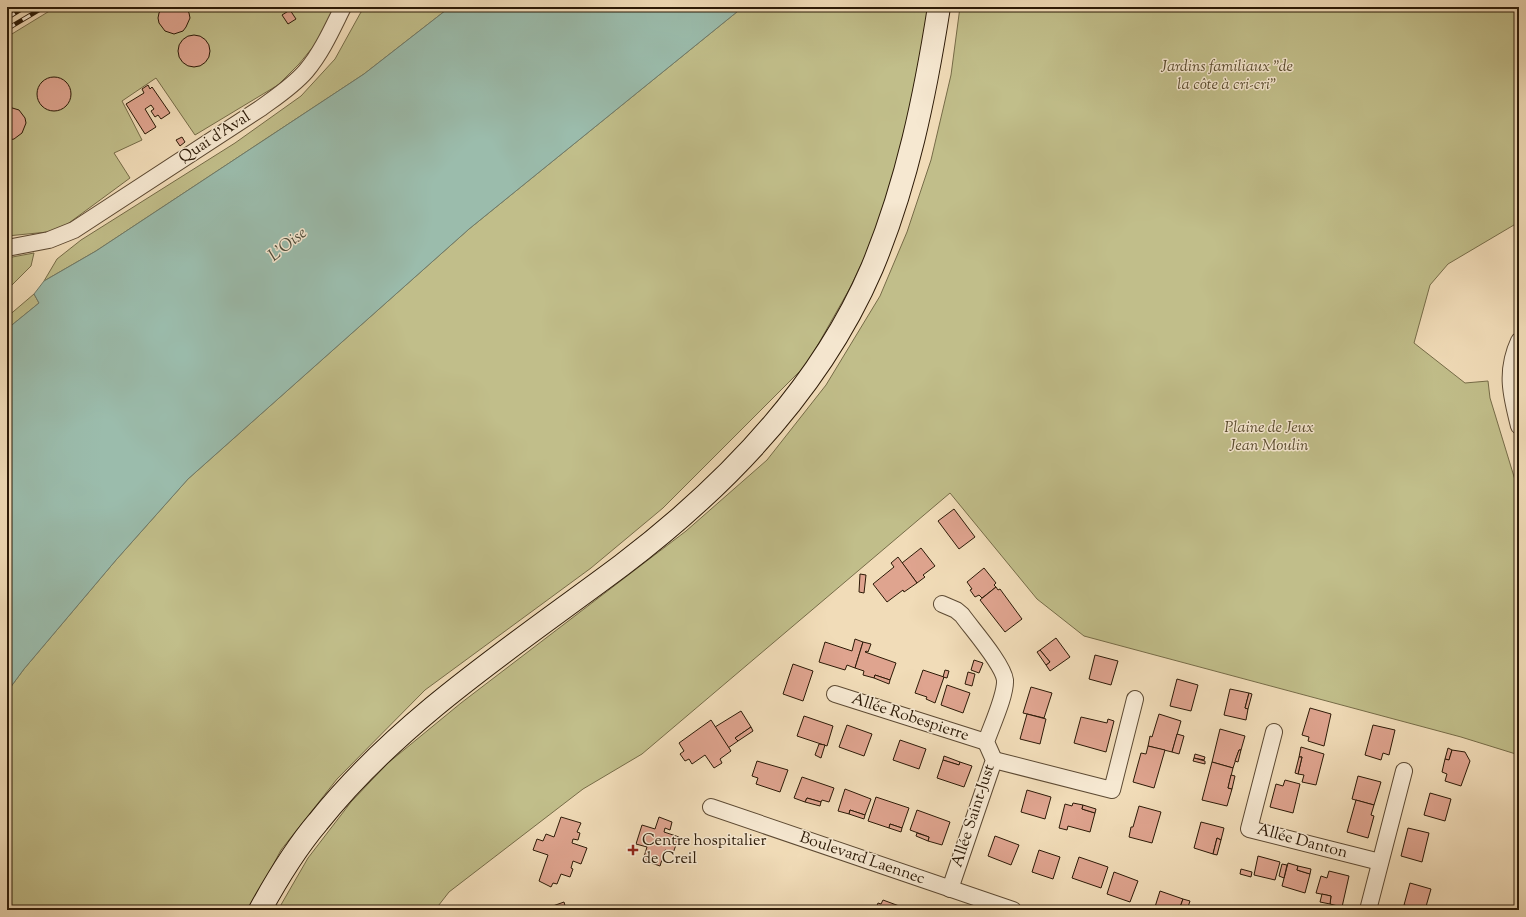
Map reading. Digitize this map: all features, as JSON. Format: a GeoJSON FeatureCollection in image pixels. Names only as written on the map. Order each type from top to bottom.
{"type":"FeatureCollection","features":[{"type":"Feature","properties":{"kind":"main road"},"geometry":{"type":"LineString","coordinates":[[260,910],[282,872],[306,837],[330,807],[372,763],[455,690],[621,565],[678,519],[745,457],[798,395],[820,364],[844,324],[871,270],[886,232],[905,173],[919,120],[939,7]]}},
{"type":"Feature","properties":{"kind":"street","name":"Quai d'Aval"},"geometry":{"type":"LineString","coordinates":[[7,248],[56,238],[82,225],[237,125],[279,95],[311,65],[323,47],[344,7]]}},
{"type":"Feature","properties":{"kind":"street"},"geometry":{"type":"LineString","coordinates":[[1519,341],[1514,353],[1510,374],[1511,390],[1516,402],[1519,426]]}},
{"type":"Feature","properties":{"kind":"street","name":"Allée Saint-Just"},"geometry":{"type":"LineString","coordinates":[[942,604],[956,610],[962,615],[1000,666],[1005,680],[1003,695],[986,742],[994,760],[950,889]]}},
{"type":"Feature","properties":{"kind":"street","name":"Allée Robespierre"},"geometry":{"type":"LineString","coordinates":[[835,694],[986,742]]}},
{"type":"Feature","properties":{"kind":"street"},"geometry":{"type":"LineString","coordinates":[[994,760],[1112,790],[1135,699]]}},
{"type":"Feature","properties":{"kind":"street","name":"Allée Danton"},"geometry":{"type":"LineString","coordinates":[[1274,732],[1249,829],[1380,862]]}},
{"type":"Feature","properties":{"kind":"street"},"geometry":{"type":"LineString","coordinates":[[1368,910],[1404,771]]}},
{"type":"Feature","properties":{"kind":"street","name":"Boulevard Laennec"},"geometry":{"type":"LineString","coordinates":[[711,807],[1013,910]]}},
{"type":"Feature","properties":{"kind":"green space"},"geometry":{"type":"Polygon","coordinates":[[[56,7],[337,7],[326,31],[299,64],[278,85],[195,135],[156,78],[122,101],[142,140],[114,153],[130,178],[58,231],[7,236],[7,37],[56,7]]]}},
{"type":"Feature","properties":{"kind":"green space"},"geometry":{"type":"Polygon","coordinates":[[[368,7],[450,7],[364,74],[96,251],[44,281],[57,259],[81,240],[235,143],[301,96],[335,59],[361,12],[368,7]]]}},
{"type":"Feature","properties":{"kind":"green space"},"geometry":{"type":"Polygon","coordinates":[[[743,7],[928,7],[920,65],[902,154],[870,246],[850,288],[807,364],[663,508],[591,568],[425,690],[337,779],[281,850],[249,910],[7,910],[7,692],[24,669],[116,560],[188,479],[469,229],[743,7]]]}},
{"type":"Feature","properties":{"kind":"green space"},"geometry":{"type":"Polygon","coordinates":[[[960,7],[1519,7],[1519,222],[1448,264],[1430,285],[1414,343],[1465,383],[1488,381],[1490,398],[1519,493],[1519,755],[1461,737],[1084,636],[1037,599],[950,493],[642,754],[583,789],[449,892],[435,910],[278,910],[308,858],[351,802],[388,763],[461,703],[686,531],[767,460],[826,385],[880,296],[907,232],[931,160],[951,75],[960,7]]]}},
{"type":"Feature","properties":{"kind":"green space"},"geometry":{"type":"Polygon","coordinates":[[[34,253],[31,266],[7,290],[7,258],[34,253]]]}},
{"type":"Feature","properties":{"kind":"green space"},"geometry":{"type":"Polygon","coordinates":[[[34,294],[39,303],[7,329],[7,317],[34,294]]]}},
{"type":"Feature","properties":{"kind":"water","name":"L'Oise"},"geometry":{"type":"Polygon","coordinates":[[[450,7],[743,7],[469,229],[188,479],[116,560],[24,669],[7,692],[7,329],[39,303],[34,294],[44,281],[96,251],[364,74],[450,7]]]}},
{"type":"Feature","properties":{"kind":"building"},"geometry":{"type":"Polygon","coordinates":[[[163,7],[185,7],[190,18],[183,31],[174,34],[165,31],[159,23],[158,18],[163,7]]]}},
{"type":"Feature","properties":{"kind":"building"},"geometry":{"type":"Polygon","coordinates":[[[290,10],[296,19],[288,24],[282,15],[290,10]]]}},
{"type":"Feature","properties":{"kind":"building"},"geometry":{"type":"Polygon","coordinates":[[[194,35],[205,40],[210,51],[205,62],[194,67],[183,62],[178,51],[183,40],[194,35]]]}},
{"type":"Feature","properties":{"kind":"building"},"geometry":{"type":"Polygon","coordinates":[[[54,77],[66,82],[71,94],[66,106],[54,111],[42,106],[37,94],[42,82],[54,77]]]}},
{"type":"Feature","properties":{"kind":"building"},"geometry":{"type":"Polygon","coordinates":[[[148,85],[150,89],[152,87],[170,113],[161,119],[158,115],[155,117],[151,111],[154,109],[151,105],[145,109],[156,127],[145,134],[126,104],[144,93],[142,89],[148,85]]]}},
{"type":"Feature","properties":{"kind":"building"},"geometry":{"type":"Polygon","coordinates":[[[9,107],[19,110],[25,118],[26,123],[22,133],[14,139],[9,140],[7,139],[7,108],[9,107]]]}},
{"type":"Feature","properties":{"kind":"building"},"geometry":{"type":"Polygon","coordinates":[[[182,137],[185,142],[180,146],[176,140],[182,137]]]}},
{"type":"Feature","properties":{"kind":"building"},"geometry":{"type":"Polygon","coordinates":[[[954,509],[975,537],[959,549],[938,521],[954,509]]]}},
{"type":"Feature","properties":{"kind":"building"},"geometry":{"type":"Polygon","coordinates":[[[921,548],[935,566],[923,575],[925,577],[917,583],[902,563],[921,548]]]}},
{"type":"Feature","properties":{"kind":"building"},"geometry":{"type":"Polygon","coordinates":[[[898,557],[917,583],[904,592],[903,590],[887,602],[873,584],[894,567],[891,563],[898,557]]]}},
{"type":"Feature","properties":{"kind":"building"},"geometry":{"type":"Polygon","coordinates":[[[984,568],[996,583],[994,585],[996,587],[982,598],[979,595],[975,597],[967,582],[984,568]]]}},
{"type":"Feature","properties":{"kind":"building"},"geometry":{"type":"Polygon","coordinates":[[[860,574],[866,575],[864,593],[859,592],[860,574]]]}},
{"type":"Feature","properties":{"kind":"building"},"geometry":{"type":"Polygon","coordinates":[[[996,587],[998,590],[1000,589],[1022,619],[1005,632],[980,600],[996,587]]]}},
{"type":"Feature","properties":{"kind":"building"},"geometry":{"type":"Polygon","coordinates":[[[1056,638],[1070,657],[1050,671],[1046,665],[1050,662],[1040,650],[1056,638]]]}},
{"type":"Feature","properties":{"kind":"building"},"geometry":{"type":"Polygon","coordinates":[[[855,639],[863,642],[855,668],[847,665],[845,670],[819,662],[825,642],[852,651],[855,639]]]}},
{"type":"Feature","properties":{"kind":"building"},"geometry":{"type":"Polygon","coordinates":[[[863,642],[871,644],[868,652],[865,652],[896,663],[890,680],[875,675],[874,678],[863,675],[864,671],[855,668],[863,642]]]}},
{"type":"Feature","properties":{"kind":"building"},"geometry":{"type":"Polygon","coordinates":[[[1040,650],[1050,662],[1046,665],[1037,652],[1040,650]]]}},
{"type":"Feature","properties":{"kind":"building"},"geometry":{"type":"Polygon","coordinates":[[[1095,655],[1118,661],[1111,685],[1089,679],[1095,655]]]}},
{"type":"Feature","properties":{"kind":"building"},"geometry":{"type":"Polygon","coordinates":[[[974,660],[983,663],[979,673],[971,670],[974,660]]]}},
{"type":"Feature","properties":{"kind":"building"},"geometry":{"type":"Polygon","coordinates":[[[793,664],[813,671],[803,701],[783,694],[793,664]]]}},
{"type":"Feature","properties":{"kind":"building"},"geometry":{"type":"Polygon","coordinates":[[[923,670],[944,677],[935,703],[926,699],[927,697],[915,693],[923,670]]]}},
{"type":"Feature","properties":{"kind":"building"},"geometry":{"type":"Polygon","coordinates":[[[945,670],[949,671],[947,678],[943,677],[945,670]]]}},
{"type":"Feature","properties":{"kind":"building"},"geometry":{"type":"Polygon","coordinates":[[[968,672],[975,674],[972,686],[965,684],[968,672]]]}},
{"type":"Feature","properties":{"kind":"building"},"geometry":{"type":"Polygon","coordinates":[[[875,675],[890,680],[889,684],[874,678],[875,675]]]}},
{"type":"Feature","properties":{"kind":"building"},"geometry":{"type":"Polygon","coordinates":[[[1177,679],[1198,685],[1191,711],[1170,706],[1177,679]]]}},
{"type":"Feature","properties":{"kind":"building"},"geometry":{"type":"Polygon","coordinates":[[[947,685],[970,693],[963,713],[941,705],[947,685]]]}},
{"type":"Feature","properties":{"kind":"building"},"geometry":{"type":"Polygon","coordinates":[[[1031,687],[1052,693],[1044,718],[1023,713],[1031,687]]]}},
{"type":"Feature","properties":{"kind":"building"},"geometry":{"type":"Polygon","coordinates":[[[1230,689],[1249,693],[1245,708],[1248,709],[1246,720],[1224,715],[1230,689]]]}},
{"type":"Feature","properties":{"kind":"building"},"geometry":{"type":"Polygon","coordinates":[[[1249,693],[1252,694],[1248,709],[1245,708],[1249,693]]]}},
{"type":"Feature","properties":{"kind":"building"},"geometry":{"type":"Polygon","coordinates":[[[1310,708],[1331,714],[1324,746],[1308,741],[1309,737],[1302,735],[1310,708]]]}},
{"type":"Feature","properties":{"kind":"building"},"geometry":{"type":"Polygon","coordinates":[[[741,711],[751,727],[735,738],[738,741],[728,748],[715,727],[741,711]]]}},
{"type":"Feature","properties":{"kind":"building"},"geometry":{"type":"Polygon","coordinates":[[[1027,714],[1046,719],[1040,744],[1020,739],[1027,714]]]}},
{"type":"Feature","properties":{"kind":"building"},"geometry":{"type":"Polygon","coordinates":[[[1159,714],[1181,721],[1172,752],[1148,746],[1150,736],[1152,737],[1159,714]]]}},
{"type":"Feature","properties":{"kind":"building"},"geometry":{"type":"Polygon","coordinates":[[[804,716],[833,726],[827,746],[797,736],[804,716]]]}},
{"type":"Feature","properties":{"kind":"building"},"geometry":{"type":"Polygon","coordinates":[[[1081,717],[1107,723],[1108,719],[1114,721],[1106,752],[1074,743],[1081,717]]]}},
{"type":"Feature","properties":{"kind":"building"},"geometry":{"type":"Polygon","coordinates":[[[711,720],[731,751],[720,759],[722,763],[714,768],[705,755],[692,764],[689,759],[685,761],[680,754],[684,751],[679,743],[711,720]]]}},
{"type":"Feature","properties":{"kind":"building"},"geometry":{"type":"Polygon","coordinates":[[[847,725],[872,734],[864,756],[839,747],[847,725]]]}},
{"type":"Feature","properties":{"kind":"building"},"geometry":{"type":"Polygon","coordinates":[[[1373,725],[1395,730],[1389,755],[1383,753],[1381,760],[1365,755],[1373,725]]]}},
{"type":"Feature","properties":{"kind":"building"},"geometry":{"type":"Polygon","coordinates":[[[751,727],[753,731],[738,741],[735,738],[751,727]]]}},
{"type":"Feature","properties":{"kind":"building"},"geometry":{"type":"Polygon","coordinates":[[[1220,729],[1245,736],[1233,768],[1212,762],[1220,729]]]}},
{"type":"Feature","properties":{"kind":"building"},"geometry":{"type":"Polygon","coordinates":[[[1177,734],[1184,736],[1179,754],[1172,752],[1177,734]]]}},
{"type":"Feature","properties":{"kind":"building"},"geometry":{"type":"Polygon","coordinates":[[[900,740],[926,749],[919,769],[893,760],[900,740]]]}},
{"type":"Feature","properties":{"kind":"building"},"geometry":{"type":"Polygon","coordinates":[[[819,744],[825,745],[821,758],[815,755],[819,744]]]}},
{"type":"Feature","properties":{"kind":"building"},"geometry":{"type":"Polygon","coordinates":[[[1148,746],[1165,750],[1154,788],[1133,782],[1141,753],[1146,754],[1148,746]]]}},
{"type":"Feature","properties":{"kind":"building"},"geometry":{"type":"Polygon","coordinates":[[[1301,747],[1324,754],[1316,785],[1302,782],[1304,775],[1298,774],[1302,757],[1299,757],[1301,747]]]}},
{"type":"Feature","properties":{"kind":"building"},"geometry":{"type":"Polygon","coordinates":[[[1448,748],[1452,750],[1449,760],[1445,759],[1448,748]]]}},
{"type":"Feature","properties":{"kind":"building"},"geometry":{"type":"Polygon","coordinates":[[[1239,750],[1241,750],[1238,762],[1235,761],[1239,750]]]}},
{"type":"Feature","properties":{"kind":"building"},"geometry":{"type":"Polygon","coordinates":[[[1452,750],[1465,752],[1470,761],[1461,786],[1445,781],[1447,774],[1442,772],[1445,759],[1449,760],[1452,750]]]}},
{"type":"Feature","properties":{"kind":"building"},"geometry":{"type":"Polygon","coordinates":[[[1195,754],[1205,757],[1204,760],[1194,758],[1195,754]]]}},
{"type":"Feature","properties":{"kind":"building"},"geometry":{"type":"Polygon","coordinates":[[[944,756],[960,762],[959,765],[943,760],[944,756]]]}},
{"type":"Feature","properties":{"kind":"building"},"geometry":{"type":"Polygon","coordinates":[[[1299,757],[1302,757],[1298,774],[1295,773],[1299,757]]]}},
{"type":"Feature","properties":{"kind":"building"},"geometry":{"type":"Polygon","coordinates":[[[1194,758],[1205,761],[1205,764],[1193,761],[1194,758]]]}},
{"type":"Feature","properties":{"kind":"building"},"geometry":{"type":"Polygon","coordinates":[[[943,760],[959,765],[960,762],[972,766],[964,787],[937,778],[943,760]]]}},
{"type":"Feature","properties":{"kind":"building"},"geometry":{"type":"Polygon","coordinates":[[[757,761],[788,770],[780,792],[756,784],[758,778],[752,776],[757,761]]]}},
{"type":"Feature","properties":{"kind":"building"},"geometry":{"type":"Polygon","coordinates":[[[1212,762],[1233,768],[1228,788],[1232,789],[1227,806],[1202,800],[1212,762]]]}},
{"type":"Feature","properties":{"kind":"building"},"geometry":{"type":"Polygon","coordinates":[[[1231,775],[1235,776],[1232,789],[1228,788],[1231,775]]]}},
{"type":"Feature","properties":{"kind":"building"},"geometry":{"type":"Polygon","coordinates":[[[1358,776],[1381,782],[1374,805],[1352,799],[1358,776]]]}},
{"type":"Feature","properties":{"kind":"building"},"geometry":{"type":"Polygon","coordinates":[[[802,777],[834,788],[829,802],[822,800],[821,802],[807,798],[805,802],[794,798],[802,777]]]}},
{"type":"Feature","properties":{"kind":"building"},"geometry":{"type":"Polygon","coordinates":[[[1285,780],[1300,784],[1293,813],[1270,807],[1276,784],[1283,786],[1285,780]]]}},
{"type":"Feature","properties":{"kind":"building"},"geometry":{"type":"Polygon","coordinates":[[[845,789],[871,799],[865,815],[850,810],[849,814],[838,811],[845,789]]]}},
{"type":"Feature","properties":{"kind":"building"},"geometry":{"type":"Polygon","coordinates":[[[1027,790],[1051,797],[1045,819],[1021,812],[1027,790]]]}},
{"type":"Feature","properties":{"kind":"building"},"geometry":{"type":"Polygon","coordinates":[[[1430,793],[1451,799],[1445,821],[1424,815],[1430,793]]]}},
{"type":"Feature","properties":{"kind":"building"},"geometry":{"type":"Polygon","coordinates":[[[876,797],[909,808],[902,828],[890,824],[889,828],[868,821],[876,797]]]}},
{"type":"Feature","properties":{"kind":"building"},"geometry":{"type":"Polygon","coordinates":[[[807,798],[821,802],[820,806],[805,802],[807,798]]]}},
{"type":"Feature","properties":{"kind":"building"},"geometry":{"type":"Polygon","coordinates":[[[1356,800],[1374,805],[1371,815],[1374,816],[1368,838],[1347,832],[1356,800]]]}},
{"type":"Feature","properties":{"kind":"building"},"geometry":{"type":"Polygon","coordinates":[[[1073,803],[1083,805],[1082,809],[1095,813],[1090,832],[1068,826],[1067,830],[1059,828],[1065,804],[1072,806],[1073,803]]]}},
{"type":"Feature","properties":{"kind":"building"},"geometry":{"type":"Polygon","coordinates":[[[1083,805],[1096,809],[1095,813],[1082,809],[1083,805]]]}},
{"type":"Feature","properties":{"kind":"building"},"geometry":{"type":"Polygon","coordinates":[[[1139,806],[1161,812],[1152,843],[1129,837],[1139,806]]]}},
{"type":"Feature","properties":{"kind":"building"},"geometry":{"type":"Polygon","coordinates":[[[850,810],[865,815],[864,819],[849,814],[850,810]]]}},
{"type":"Feature","properties":{"kind":"building"},"geometry":{"type":"Polygon","coordinates":[[[917,810],[950,822],[942,845],[928,841],[929,837],[910,830],[917,810]]]}},
{"type":"Feature","properties":{"kind":"building"},"geometry":{"type":"Polygon","coordinates":[[[561,817],[581,823],[577,832],[580,833],[578,840],[573,839],[572,843],[587,848],[581,864],[573,861],[571,868],[573,869],[570,877],[561,874],[557,884],[553,883],[551,887],[539,881],[548,855],[533,850],[537,839],[543,841],[546,834],[554,837],[561,817]]]}},
{"type":"Feature","properties":{"kind":"building"},"geometry":{"type":"Polygon","coordinates":[[[659,817],[672,822],[670,830],[665,828],[664,832],[679,837],[673,853],[665,850],[660,866],[643,860],[647,847],[636,844],[642,825],[655,829],[659,817]]]}},
{"type":"Feature","properties":{"kind":"building"},"geometry":{"type":"Polygon","coordinates":[[[1201,822],[1224,828],[1221,840],[1217,838],[1213,854],[1194,848],[1201,822]]]}},
{"type":"Feature","properties":{"kind":"building"},"geometry":{"type":"Polygon","coordinates":[[[890,824],[902,828],[901,832],[889,828],[890,824]]]}},
{"type":"Feature","properties":{"kind":"building"},"geometry":{"type":"Polygon","coordinates":[[[1408,828],[1429,833],[1422,862],[1401,856],[1408,828]]]}},
{"type":"Feature","properties":{"kind":"building"},"geometry":{"type":"Polygon","coordinates":[[[917,833],[929,837],[928,841],[916,836],[917,833]]]}},
{"type":"Feature","properties":{"kind":"building"},"geometry":{"type":"Polygon","coordinates":[[[995,836],[1019,845],[1011,865],[988,856],[995,836]]]}},
{"type":"Feature","properties":{"kind":"building"},"geometry":{"type":"Polygon","coordinates":[[[1217,838],[1221,840],[1217,855],[1213,854],[1217,838]]]}},
{"type":"Feature","properties":{"kind":"building"},"geometry":{"type":"Polygon","coordinates":[[[1039,850],[1060,857],[1053,879],[1032,872],[1039,850]]]}},
{"type":"Feature","properties":{"kind":"building"},"geometry":{"type":"Polygon","coordinates":[[[1258,856],[1280,862],[1275,880],[1254,875],[1258,856]]]}},
{"type":"Feature","properties":{"kind":"building"},"geometry":{"type":"Polygon","coordinates":[[[1079,857],[1108,867],[1101,888],[1072,878],[1079,857]]]}},
{"type":"Feature","properties":{"kind":"building"},"geometry":{"type":"Polygon","coordinates":[[[1288,863],[1298,866],[1297,870],[1310,874],[1305,893],[1282,886],[1288,863]]]}},
{"type":"Feature","properties":{"kind":"building"},"geometry":{"type":"Polygon","coordinates":[[[1282,864],[1287,865],[1284,878],[1279,876],[1282,864]]]}},
{"type":"Feature","properties":{"kind":"building"},"geometry":{"type":"Polygon","coordinates":[[[1298,866],[1311,869],[1310,874],[1297,870],[1298,866]]]}},
{"type":"Feature","properties":{"kind":"building"},"geometry":{"type":"Polygon","coordinates":[[[1241,869],[1252,872],[1251,877],[1240,874],[1241,869]]]}},
{"type":"Feature","properties":{"kind":"building"},"geometry":{"type":"Polygon","coordinates":[[[1329,871],[1349,876],[1342,907],[1330,904],[1331,896],[1316,893],[1321,876],[1327,878],[1329,871]]]}},
{"type":"Feature","properties":{"kind":"building"},"geometry":{"type":"Polygon","coordinates":[[[1114,872],[1138,881],[1130,902],[1107,894],[1114,872]]]}},
{"type":"Feature","properties":{"kind":"building"},"geometry":{"type":"Polygon","coordinates":[[[1410,883],[1431,889],[1425,910],[1404,905],[1410,883]]]}},
{"type":"Feature","properties":{"kind":"building"},"geometry":{"type":"Polygon","coordinates":[[[1160,891],[1183,899],[1179,910],[1154,910],[1160,891]]]}},
{"type":"Feature","properties":{"kind":"building"},"geometry":{"type":"Polygon","coordinates":[[[1322,894],[1331,896],[1330,904],[1320,902],[1322,894]]]}},
{"type":"Feature","properties":{"kind":"building"},"geometry":{"type":"Polygon","coordinates":[[[1183,899],[1190,901],[1188,907],[1197,910],[1179,910],[1183,899]]]}},
{"type":"Feature","properties":{"kind":"building"},"geometry":{"type":"Polygon","coordinates":[[[883,900],[910,910],[875,910],[878,903],[881,904],[883,900]]]}},
{"type":"Feature","properties":{"kind":"building"},"geometry":{"type":"Polygon","coordinates":[[[564,902],[566,909],[551,910],[550,907],[564,902]]]}},
{"type":"Feature","properties":{"kind":"railway"},"geometry":{"type":"LineString","coordinates":[[7,18],[25,7]]}},
{"type":"Feature","properties":{"kind":"railway"},"geometry":{"type":"LineString","coordinates":[[7,29],[44,7]]}},
{"type":"Feature","properties":{"kind":"place","name":"Centre hospitalier de Creil"},"geometry":{"type":"Point","coordinates":[633,850]}},
{"type":"Feature","properties":{"kind":"park label","name":"Jardins familiaux \"de la côte à cri-cri\""},"geometry":{"type":"Point","coordinates":[1227,76]}},
{"type":"Feature","properties":{"kind":"park label","name":"Plaine de Jeux Jean Moulin"},"geometry":{"type":"Point","coordinates":[1269,437]}}]}
